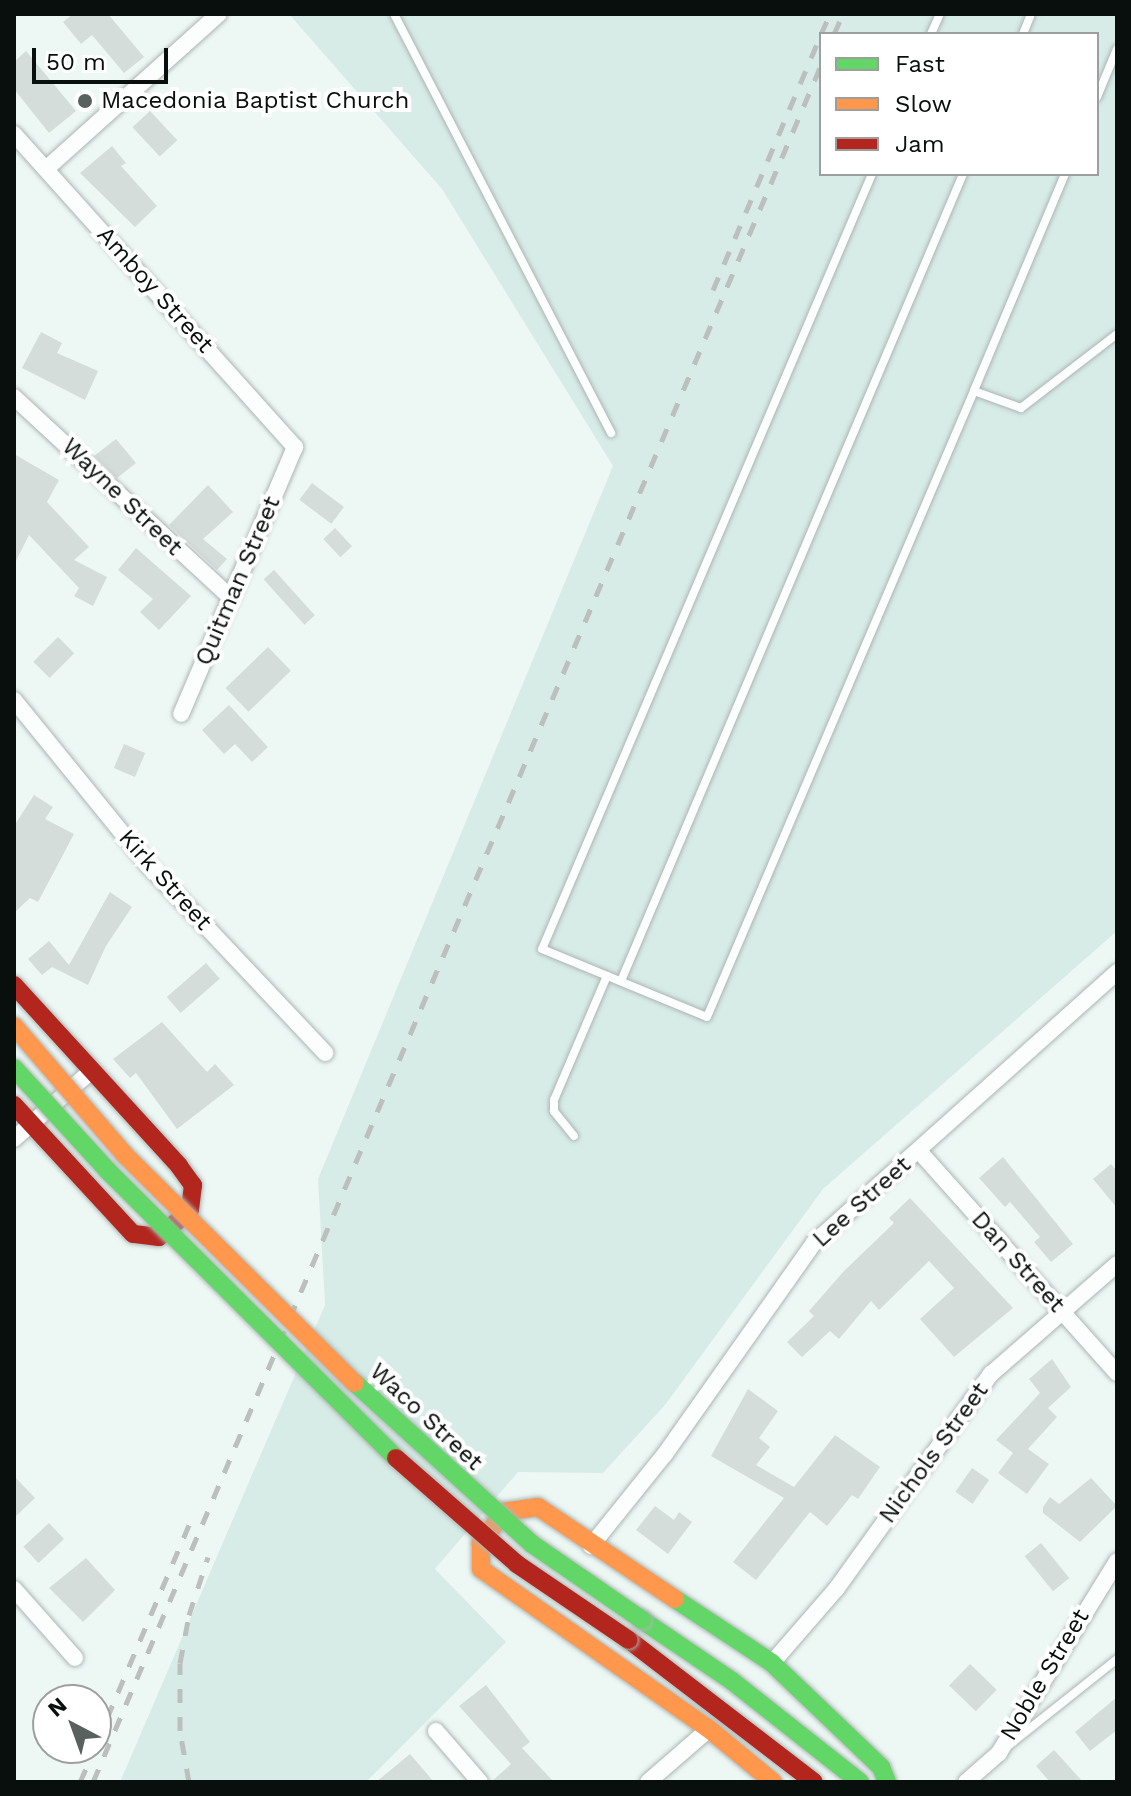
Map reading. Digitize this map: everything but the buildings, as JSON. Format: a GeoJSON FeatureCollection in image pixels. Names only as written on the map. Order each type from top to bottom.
{"type":"FeatureCollection","features":[{"type":"Feature","properties":{"kind":"main road"},"geometry":{"type":"LineString","coordinates":[[14,985],[193,1185],[190,1210],[159,1237],[133,1234],[14,1105]]}},
{"type":"Feature","properties":{"kind":"main road","name":"Waco Street"},"geometry":{"type":"LineString","coordinates":[[14,1026],[124,1154],[420,1447],[532,1544],[732,1681],[860,1782]]}},
{"type":"Feature","properties":{"kind":"main road","name":"Waco Street"},"geometry":{"type":"LineString","coordinates":[[14,1068],[107,1170],[403,1465],[517,1564],[629,1640],[814,1782]]}},
{"type":"Feature","properties":{"kind":"main road"},"geometry":{"type":"LineString","coordinates":[[773,1782],[709,1729],[481,1569],[481,1543],[504,1512],[538,1507],[591,1546],[772,1663],[881,1767],[887,1782]]}},
{"type":"Feature","properties":{"kind":"street"},"geometry":{"type":"LineString","coordinates":[[46,169],[219,14]]}},
{"type":"Feature","properties":{"kind":"street","name":"Amboy Street"},"geometry":{"type":"LineString","coordinates":[[14,134],[295,447]]}},
{"type":"Feature","properties":{"kind":"street","name":"Wayne Street"},"geometry":{"type":"LineString","coordinates":[[14,397],[230,597]]}},
{"type":"Feature","properties":{"kind":"street","name":"Quitman Street"},"geometry":{"type":"LineString","coordinates":[[181,714],[295,447]]}},
{"type":"Feature","properties":{"kind":"street","name":"Kirk Street"},"geometry":{"type":"LineString","coordinates":[[14,700],[149,866],[325,1053]]}},
{"type":"Feature","properties":{"kind":"street","name":"Lee Street"},"geometry":{"type":"LineString","coordinates":[[591,1546],[665,1454],[814,1243],[1115,978]]}},
{"type":"Feature","properties":{"kind":"street"},"geometry":{"type":"LineString","coordinates":[[14,1139],[91,1071]]}},
{"type":"Feature","properties":{"kind":"street","name":"Dan Street"},"geometry":{"type":"LineString","coordinates":[[919,1151],[1117,1373]]}},
{"type":"Feature","properties":{"kind":"street","name":"Nichols Street"},"geometry":{"type":"LineString","coordinates":[[772,1663],[837,1588],[991,1374],[1117,1264]]}},
{"type":"Feature","properties":{"kind":"street","name":"Noble Street"},"geometry":{"type":"LineString","coordinates":[[966,1782],[999,1753],[1117,1561]]}},
{"type":"Feature","properties":{"kind":"street"},"geometry":{"type":"LineString","coordinates":[[14,1589],[75,1658]]}},
{"type":"Feature","properties":{"kind":"street"},"geometry":{"type":"LineString","coordinates":[[648,1782],[709,1729]]}},
{"type":"Feature","properties":{"kind":"street"},"geometry":{"type":"LineString","coordinates":[[436,1731],[480,1782]]}},
{"type":"Feature","properties":{"kind":"lane"},"geometry":{"type":"LineString","coordinates":[[394,14],[611,433]]}},
{"type":"Feature","properties":{"kind":"lane"},"geometry":{"type":"LineString","coordinates":[[1099,92],[1117,49]]}},
{"type":"Feature","properties":{"kind":"lane"},"geometry":{"type":"LineString","coordinates":[[871,176],[542,949],[707,1017],[1064,176]]}},
{"type":"Feature","properties":{"kind":"lane"},"geometry":{"type":"LineString","coordinates":[[621,981],[962,176]]}},
{"type":"Feature","properties":{"kind":"lane"},"geometry":{"type":"LineString","coordinates":[[974,391],[1021,408],[1117,334]]}},
{"type":"Feature","properties":{"kind":"lane"},"geometry":{"type":"LineString","coordinates":[[574,1136],[554,1111],[554,1100],[607,976]]}},
{"type":"Feature","properties":{"kind":"lane"},"geometry":{"type":"LineString","coordinates":[[999,1753],[1117,1659]]}},
{"type":"Feature","properties":{"kind":"shaded area"},"geometry":{"type":"Polygon","coordinates":[[[289,14],[1117,14],[1117,931],[823,1189],[665,1405],[603,1473],[518,1472],[435,1569],[506,1642],[366,1782],[120,1782],[325,1305],[318,1179],[613,466],[442,189],[289,14]]]}},
{"type":"Feature","properties":{"kind":"railway"},"geometry":{"type":"LineString","coordinates":[[822,32],[830,14]]}},
{"type":"Feature","properties":{"kind":"railway"},"geometry":{"type":"LineString","coordinates":[[835,32],[843,14]]}},
{"type":"Feature","properties":{"kind":"railway"},"geometry":{"type":"LineString","coordinates":[[713,290],[819,39]]}},
{"type":"Feature","properties":{"kind":"railway"},"geometry":{"type":"LineString","coordinates":[[93,1782],[819,70]]}},
{"type":"Feature","properties":{"kind":"railway"},"geometry":{"type":"LineString","coordinates":[[112,1706],[193,1516]]}},
{"type":"Feature","properties":{"kind":"railway"},"geometry":{"type":"LineString","coordinates":[[189,1782],[180,1731],[180,1663],[189,1615],[208,1557]]}},
{"type":"Feature","properties":{"kind":"railway"},"geometry":{"type":"LineString","coordinates":[[80,1782],[88,1764]]}},
{"type":"Feature","properties":{"kind":"traffic: fast"},"geometry":{"type":"LineString","coordinates":[[14,1068],[107,1170],[396,1458]]}},
{"type":"Feature","properties":{"kind":"traffic: fast"},"geometry":{"type":"LineString","coordinates":[[355,1383],[532,1544],[642,1620]]}},
{"type":"Feature","properties":{"kind":"traffic: fast"},"geometry":{"type":"LineString","coordinates":[[675,1599],[772,1663],[881,1767],[887,1782]]}},
{"type":"Feature","properties":{"kind":"traffic: fast"},"geometry":{"type":"LineString","coordinates":[[642,1620],[732,1681],[860,1782]]}},
{"type":"Feature","properties":{"kind":"traffic: slow"},"geometry":{"type":"LineString","coordinates":[[14,1026],[124,1154],[355,1383]]}},
{"type":"Feature","properties":{"kind":"traffic: slow"},"geometry":{"type":"LineString","coordinates":[[675,1599],[538,1507],[504,1512],[481,1543],[481,1569],[709,1729],[773,1782]]}},
{"type":"Feature","properties":{"kind":"traffic: jam"},"geometry":{"type":"LineString","coordinates":[[14,985],[179,1166],[193,1185],[190,1210],[159,1237],[133,1234],[14,1105]]}},
{"type":"Feature","properties":{"kind":"traffic: jam"},"geometry":{"type":"LineString","coordinates":[[396,1458],[517,1564],[629,1640]]}},
{"type":"Feature","properties":{"kind":"traffic: jam"},"geometry":{"type":"LineString","coordinates":[[629,1640],[814,1782]]}},
{"type":"Feature","properties":{"kind":"place","name":"Macedonia Baptist Church"},"geometry":{"type":"Point","coordinates":[85,101]}}]}
